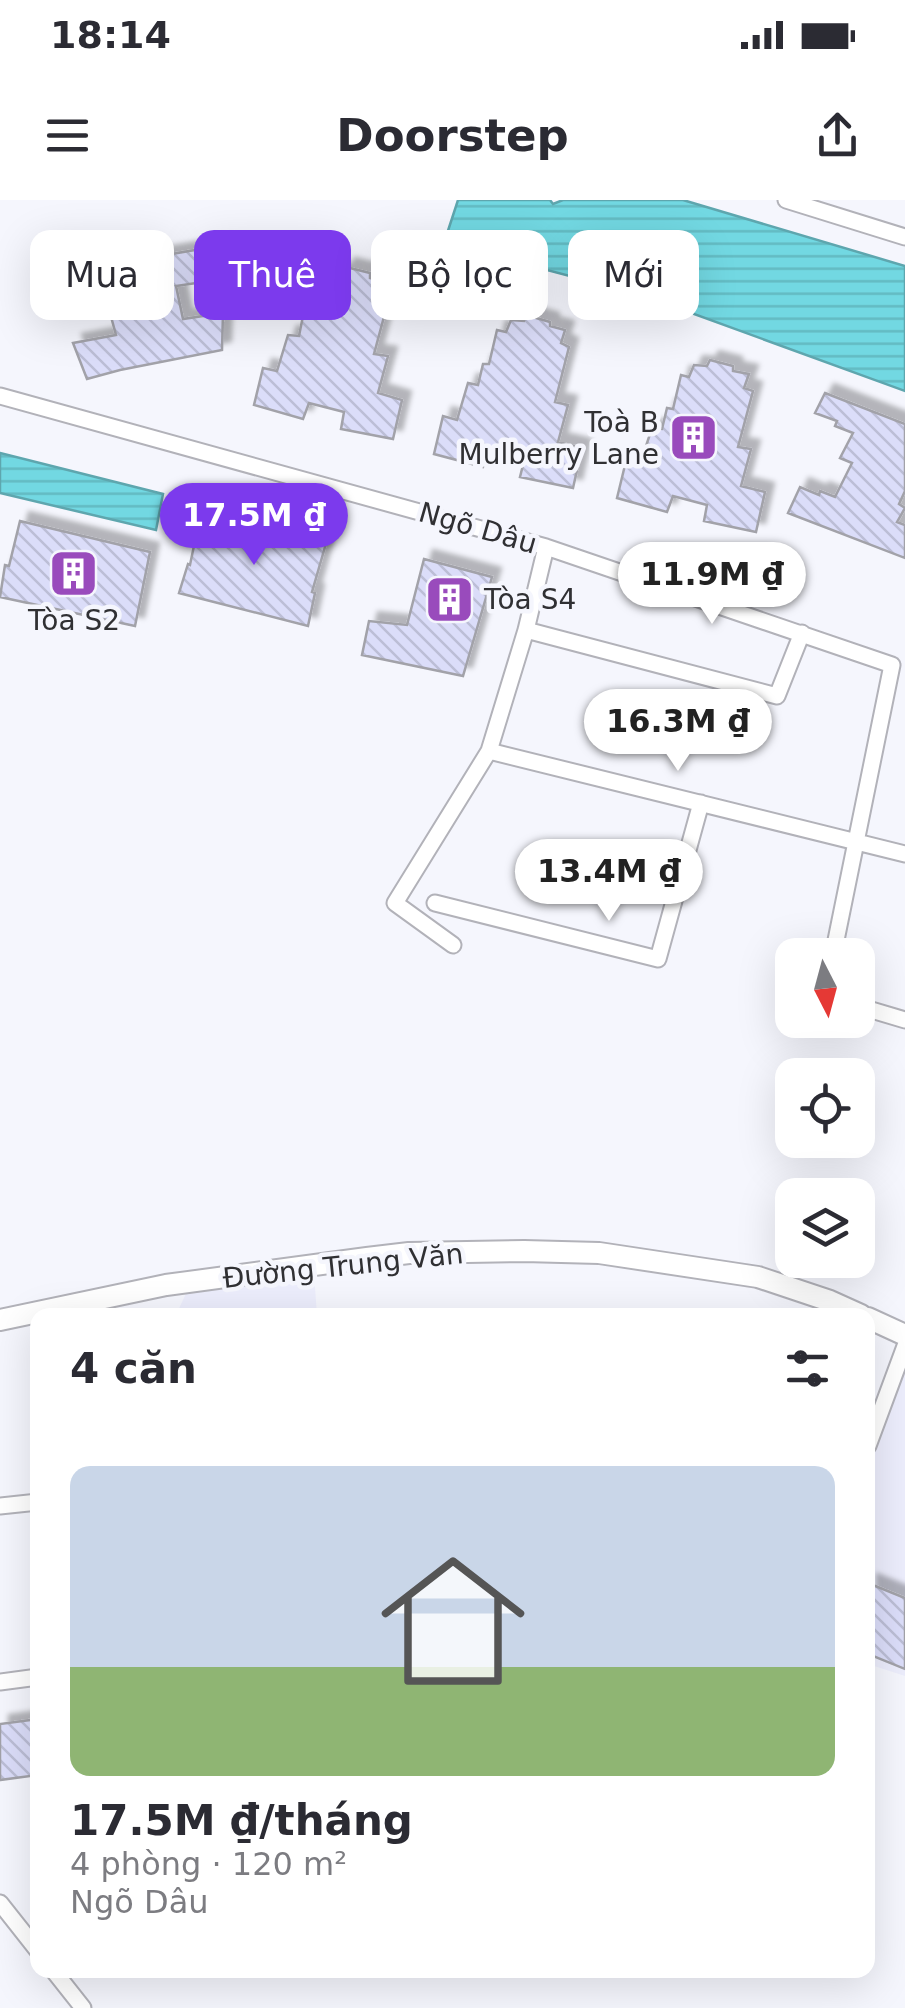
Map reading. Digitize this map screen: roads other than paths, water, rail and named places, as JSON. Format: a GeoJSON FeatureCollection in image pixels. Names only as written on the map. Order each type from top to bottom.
{"type":"FeatureCollection","features":[{"type":"Feature","properties":{"kind":"street"},"geometry":{"type":"LineString","coordinates":[[795,201],[905,237]]}},
{"type":"Feature","properties":{"kind":"street","name":"Ngõ Dâu"},"geometry":{"type":"LineString","coordinates":[[0,396],[546,546],[892,665]]}},
{"type":"Feature","properties":{"kind":"street"},"geometry":{"type":"LineString","coordinates":[[453,945],[395,904],[489,751],[526,630],[546,546]]}},
{"type":"Feature","properties":{"kind":"street"},"geometry":{"type":"LineString","coordinates":[[526,630],[777,696],[802,634]]}},
{"type":"Feature","properties":{"kind":"street"},"geometry":{"type":"LineString","coordinates":[[836,938],[892,665],[905,650]]}},
{"type":"Feature","properties":{"kind":"street"},"geometry":{"type":"LineString","coordinates":[[489,751],[905,854]]}},
{"type":"Feature","properties":{"kind":"street"},"geometry":{"type":"LineString","coordinates":[[434,903],[658,960],[701,804]]}},
{"type":"Feature","properties":{"kind":"street"},"geometry":{"type":"LineString","coordinates":[[875,1011],[905,1020]]}},
{"type":"Feature","properties":{"kind":"street","name":"Đường Trung Văn"},"geometry":{"type":"LineString","coordinates":[[57,1308],[166,1285],[367,1258],[410,1253],[524,1251],[599,1254],[758,1277],[846,1308]]}},
{"type":"Feature","properties":{"kind":"street","name":"Đường Trung Văn"},"geometry":{"type":"LineString","coordinates":[[0,1320],[30,1314]]}},
{"type":"Feature","properties":{"kind":"street","name":"Đường Trung Văn"},"geometry":{"type":"LineString","coordinates":[[875,1321],[905,1334]]}},
{"type":"Feature","properties":{"kind":"street"},"geometry":{"type":"LineString","coordinates":[[875,1427],[905,1346]]}},
{"type":"Feature","properties":{"kind":"street"},"geometry":{"type":"LineString","coordinates":[[0,1506],[30,1503]]}},
{"type":"Feature","properties":{"kind":"street"},"geometry":{"type":"LineString","coordinates":[[0,1682],[30,1678]]}},
{"type":"Feature","properties":{"kind":"street"},"geometry":{"type":"LineString","coordinates":[[0,1904],[30,1941]]}},
{"type":"Feature","properties":{"kind":"street"},"geometry":{"type":"LineString","coordinates":[[59,1978],[83,2008]]}},
{"type":"Feature","properties":{"kind":"water"},"geometry":{"type":"Polygon","coordinates":[[[458,200],[550,200],[553,204],[563,200],[683,200],[905,266],[905,391],[699,316],[699,230],[568,230],[568,276],[548,270],[548,230],[448,230],[458,200]]]}},
{"type":"Feature","properties":{"kind":"water"},"geometry":{"type":"Polygon","coordinates":[[[0,453],[163,494],[156,530],[0,493],[0,453]]]}},
{"type":"Feature","properties":{"kind":"place","name":"Toà B Mulberry Lane"},"geometry":{"type":"Point","coordinates":[694,438]}},
{"type":"Feature","properties":{"kind":"place","name":"Tòa S2"},"geometry":{"type":"Point","coordinates":[74,573]}},
{"type":"Feature","properties":{"kind":"place","name":"Tòa S4"},"geometry":{"type":"Point","coordinates":[449,599]}}]}
